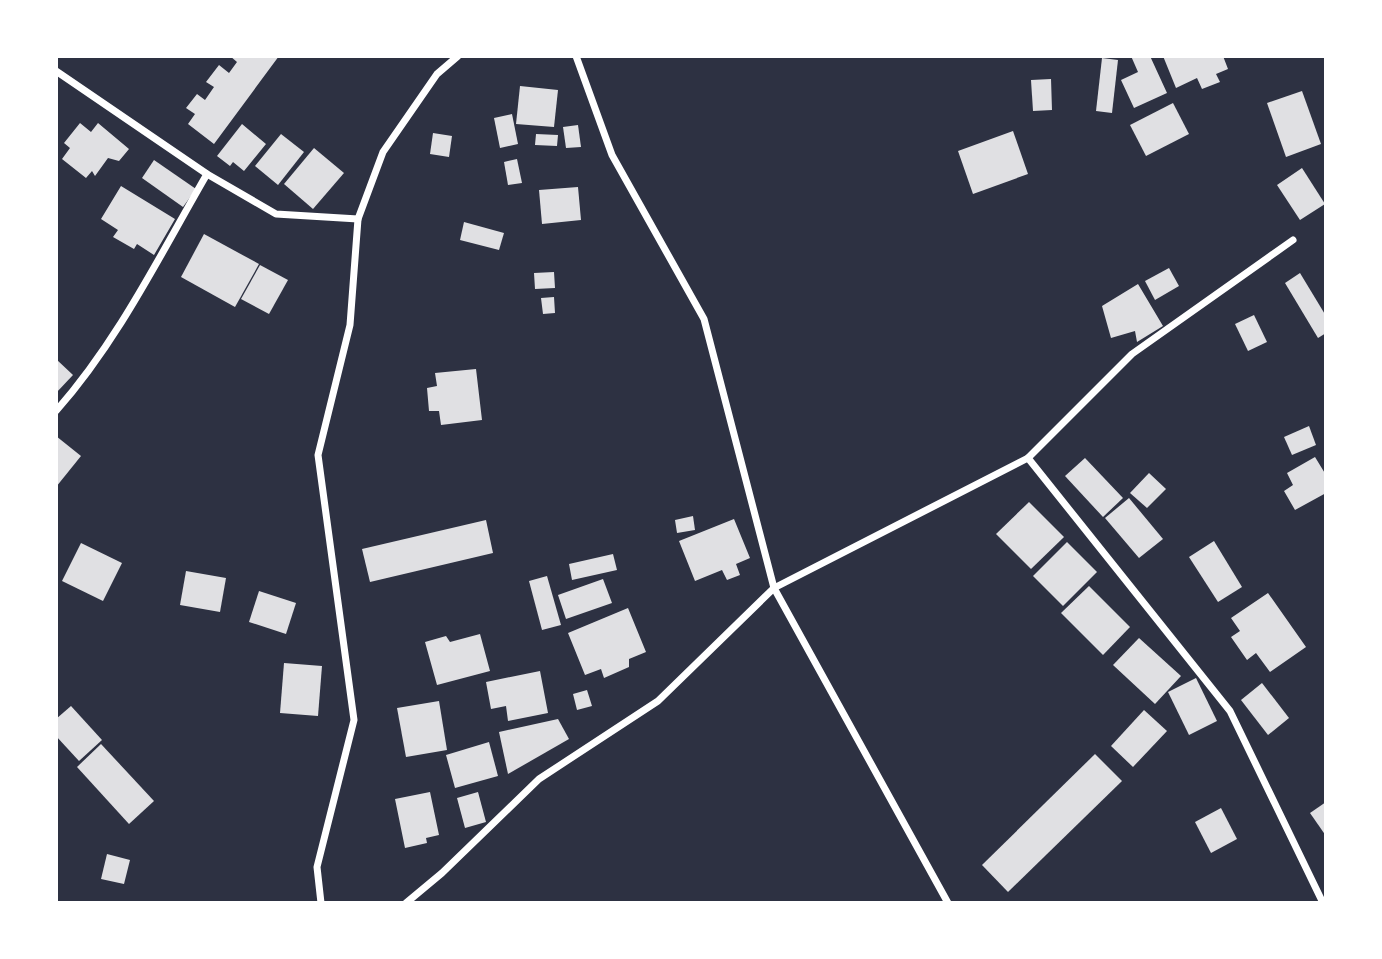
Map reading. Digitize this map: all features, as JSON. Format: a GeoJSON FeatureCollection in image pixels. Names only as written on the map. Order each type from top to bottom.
{"type":"FeatureCollection","features":[{"type":"Feature","properties":{"kind":"street"},"geometry":{"type":"LineString","coordinates":[[321,903],[317,867],[354,720],[318,455],[349,325],[358,219],[383,152],[437,74],[458,56]]}},
{"type":"Feature","properties":{"kind":"street"},"geometry":{"type":"LineString","coordinates":[[576,56],[611,155],[704,319],[774,588],[948,903]]}},
{"type":"Feature","properties":{"kind":"street"},"geometry":{"type":"LineString","coordinates":[[56,71],[207,174],[276,214],[358,219]]}},
{"type":"Feature","properties":{"kind":"street"},"geometry":{"type":"LineString","coordinates":[[56,411],[77,387],[119,325],[207,174]]}},
{"type":"Feature","properties":{"kind":"street"},"geometry":{"type":"LineString","coordinates":[[406,903],[442,873],[539,779],[657,701],[774,588],[1028,458],[1132,354],[1293,240]]}},
{"type":"Feature","properties":{"kind":"street"},"geometry":{"type":"LineString","coordinates":[[1028,458],[1230,711],[1323,903]]}},
{"type":"Feature","properties":{"kind":"building"},"geometry":{"type":"Polygon","coordinates":[[[230,56],[279,56],[214,144],[188,124],[195,114],[186,108],[197,94],[205,100],[214,87],[206,82],[219,65],[229,73],[237,62],[230,56]]]}},
{"type":"Feature","properties":{"kind":"building"},"geometry":{"type":"Polygon","coordinates":[[[1131,56],[1150,56],[1167,93],[1134,108],[1121,80],[1138,72],[1131,56]]]}},
{"type":"Feature","properties":{"kind":"building"},"geometry":{"type":"Polygon","coordinates":[[[1163,56],[1223,56],[1228,69],[1216,74],[1220,82],[1202,89],[1197,78],[1176,88],[1163,56]]]}},
{"type":"Feature","properties":{"kind":"building"},"geometry":{"type":"Polygon","coordinates":[[[1102,58],[1118,60],[1112,113],[1096,111],[1102,58]]]}},
{"type":"Feature","properties":{"kind":"building"},"geometry":{"type":"Polygon","coordinates":[[[1051,79],[1052,110],[1033,111],[1031,80],[1051,79]]]}},
{"type":"Feature","properties":{"kind":"building"},"geometry":{"type":"Polygon","coordinates":[[[520,86],[558,90],[554,127],[516,124],[520,86]]]}},
{"type":"Feature","properties":{"kind":"building"},"geometry":{"type":"Polygon","coordinates":[[[1302,91],[1321,144],[1286,157],[1267,103],[1302,91]]]}},
{"type":"Feature","properties":{"kind":"building"},"geometry":{"type":"Polygon","coordinates":[[[1173,103],[1189,134],[1146,156],[1130,125],[1173,103]]]}},
{"type":"Feature","properties":{"kind":"building"},"geometry":{"type":"Polygon","coordinates":[[[512,114],[518,144],[500,148],[494,118],[512,114]]]}},
{"type":"Feature","properties":{"kind":"building"},"geometry":{"type":"Polygon","coordinates":[[[80,123],[91,132],[98,123],[129,149],[119,161],[108,158],[95,176],[92,171],[86,178],[62,159],[70,148],[64,143],[80,123]]]}},
{"type":"Feature","properties":{"kind":"building"},"geometry":{"type":"Polygon","coordinates":[[[242,124],[266,144],[244,171],[233,162],[230,166],[217,156],[242,124]]]}},
{"type":"Feature","properties":{"kind":"building"},"geometry":{"type":"Polygon","coordinates":[[[578,125],[581,147],[566,148],[563,127],[578,125]]]}},
{"type":"Feature","properties":{"kind":"building"},"geometry":{"type":"Polygon","coordinates":[[[1013,131],[1028,174],[973,194],[958,151],[1013,131]]]}},
{"type":"Feature","properties":{"kind":"building"},"geometry":{"type":"Polygon","coordinates":[[[433,133],[452,136],[449,157],[430,154],[433,133]]]}},
{"type":"Feature","properties":{"kind":"building"},"geometry":{"type":"Polygon","coordinates":[[[281,134],[304,152],[278,185],[255,166],[281,134]]]}},
{"type":"Feature","properties":{"kind":"building"},"geometry":{"type":"Polygon","coordinates":[[[536,134],[558,135],[557,146],[535,145],[536,134]]]}},
{"type":"Feature","properties":{"kind":"building"},"geometry":{"type":"Polygon","coordinates":[[[314,148],[344,173],[313,209],[284,184],[314,148]]]}},
{"type":"Feature","properties":{"kind":"building"},"geometry":{"type":"Polygon","coordinates":[[[517,159],[522,183],[508,185],[504,162],[517,159]]]}},
{"type":"Feature","properties":{"kind":"building"},"geometry":{"type":"Polygon","coordinates":[[[154,160],[196,189],[183,207],[142,178],[154,160]]]}},
{"type":"Feature","properties":{"kind":"building"},"geometry":{"type":"Polygon","coordinates":[[[1302,168],[1325,204],[1300,220],[1277,185],[1302,168]]]}},
{"type":"Feature","properties":{"kind":"building"},"geometry":{"type":"Polygon","coordinates":[[[121,186],[175,219],[154,255],[137,244],[134,249],[113,237],[118,230],[101,219],[121,186]]]}},
{"type":"Feature","properties":{"kind":"building"},"geometry":{"type":"Polygon","coordinates":[[[578,187],[581,220],[542,224],[539,190],[578,187]]]}},
{"type":"Feature","properties":{"kind":"building"},"geometry":{"type":"Polygon","coordinates":[[[464,222],[504,233],[499,250],[460,240],[464,222]]]}},
{"type":"Feature","properties":{"kind":"building"},"geometry":{"type":"Polygon","coordinates":[[[204,234],[259,264],[235,307],[181,277],[204,234]]]}},
{"type":"Feature","properties":{"kind":"building"},"geometry":{"type":"Polygon","coordinates":[[[260,265],[288,280],[269,314],[241,299],[260,265]]]}},
{"type":"Feature","properties":{"kind":"building"},"geometry":{"type":"Polygon","coordinates":[[[1169,268],[1179,286],[1155,300],[1145,281],[1169,268]]]}},
{"type":"Feature","properties":{"kind":"building"},"geometry":{"type":"Polygon","coordinates":[[[554,272],[555,288],[535,289],[534,273],[554,272]]]}},
{"type":"Feature","properties":{"kind":"building"},"geometry":{"type":"Polygon","coordinates":[[[1300,273],[1326,316],[1326,333],[1318,338],[1285,283],[1300,273]]]}},
{"type":"Feature","properties":{"kind":"building"},"geometry":{"type":"Polygon","coordinates":[[[1138,284],[1163,326],[1137,342],[1135,331],[1111,338],[1102,306],[1138,284]]]}},
{"type":"Feature","properties":{"kind":"building"},"geometry":{"type":"Polygon","coordinates":[[[554,297],[555,313],[543,314],[541,298],[554,297]]]}},
{"type":"Feature","properties":{"kind":"building"},"geometry":{"type":"Polygon","coordinates":[[[1254,315],[1267,342],[1248,351],[1235,324],[1254,315]]]}},
{"type":"Feature","properties":{"kind":"building"},"geometry":{"type":"Polygon","coordinates":[[[56,359],[73,375],[56,393],[56,359]]]}},
{"type":"Feature","properties":{"kind":"building"},"geometry":{"type":"Polygon","coordinates":[[[476,369],[482,420],[441,425],[439,411],[429,411],[427,388],[437,386],[435,373],[476,369]]]}},
{"type":"Feature","properties":{"kind":"building"},"geometry":{"type":"Polygon","coordinates":[[[1309,426],[1316,445],[1292,455],[1284,437],[1309,426]]]}},
{"type":"Feature","properties":{"kind":"building"},"geometry":{"type":"Polygon","coordinates":[[[56,436],[81,456],[56,487],[56,436]]]}},
{"type":"Feature","properties":{"kind":"building"},"geometry":{"type":"Polygon","coordinates":[[[1315,457],[1326,475],[1326,493],[1295,510],[1284,491],[1293,485],[1287,473],[1315,457]]]}},
{"type":"Feature","properties":{"kind":"building"},"geometry":{"type":"Polygon","coordinates":[[[1085,458],[1123,498],[1103,517],[1065,476],[1085,458]]]}},
{"type":"Feature","properties":{"kind":"building"},"geometry":{"type":"Polygon","coordinates":[[[1149,473],[1166,489],[1147,508],[1130,493],[1149,473]]]}},
{"type":"Feature","properties":{"kind":"building"},"geometry":{"type":"Polygon","coordinates":[[[1129,498],[1163,539],[1139,558],[1105,518],[1129,498]]]}},
{"type":"Feature","properties":{"kind":"building"},"geometry":{"type":"Polygon","coordinates":[[[1029,502],[1064,537],[1031,569],[996,534],[1029,502]]]}},
{"type":"Feature","properties":{"kind":"building"},"geometry":{"type":"Polygon","coordinates":[[[693,516],[695,530],[677,533],[675,520],[693,516]]]}},
{"type":"Feature","properties":{"kind":"building"},"geometry":{"type":"Polygon","coordinates":[[[734,519],[750,558],[736,564],[740,575],[727,580],[722,570],[695,581],[679,541],[734,519]]]}},
{"type":"Feature","properties":{"kind":"building"},"geometry":{"type":"Polygon","coordinates":[[[486,520],[493,553],[370,582],[362,549],[486,520]]]}},
{"type":"Feature","properties":{"kind":"building"},"geometry":{"type":"Polygon","coordinates":[[[1214,541],[1242,587],[1218,602],[1189,557],[1214,541]]]}},
{"type":"Feature","properties":{"kind":"building"},"geometry":{"type":"Polygon","coordinates":[[[1067,542],[1097,572],[1063,606],[1033,576],[1067,542]]]}},
{"type":"Feature","properties":{"kind":"building"},"geometry":{"type":"Polygon","coordinates":[[[81,543],[122,563],[103,601],[62,581],[81,543]]]}},
{"type":"Feature","properties":{"kind":"building"},"geometry":{"type":"Polygon","coordinates":[[[613,554],[617,570],[572,580],[569,564],[613,554]]]}},
{"type":"Feature","properties":{"kind":"building"},"geometry":{"type":"Polygon","coordinates":[[[186,571],[226,578],[220,612],[180,605],[186,571]]]}},
{"type":"Feature","properties":{"kind":"building"},"geometry":{"type":"Polygon","coordinates":[[[547,576],[561,625],[542,630],[529,581],[547,576]]]}},
{"type":"Feature","properties":{"kind":"building"},"geometry":{"type":"Polygon","coordinates":[[[603,579],[612,603],[566,619],[558,595],[603,579]]]}},
{"type":"Feature","properties":{"kind":"building"},"geometry":{"type":"Polygon","coordinates":[[[1089,586],[1130,627],[1103,655],[1061,613],[1089,586]]]}},
{"type":"Feature","properties":{"kind":"building"},"geometry":{"type":"Polygon","coordinates":[[[259,591],[296,603],[286,634],[249,622],[259,591]]]}},
{"type":"Feature","properties":{"kind":"building"},"geometry":{"type":"Polygon","coordinates":[[[1268,593],[1306,647],[1270,672],[1256,653],[1247,660],[1231,637],[1240,631],[1231,618],[1268,593]]]}},
{"type":"Feature","properties":{"kind":"building"},"geometry":{"type":"Polygon","coordinates":[[[628,608],[646,652],[629,659],[629,667],[604,678],[601,669],[585,675],[568,633],[628,608]]]}},
{"type":"Feature","properties":{"kind":"building"},"geometry":{"type":"Polygon","coordinates":[[[480,634],[490,671],[437,685],[425,642],[446,636],[450,642],[480,634]]]}},
{"type":"Feature","properties":{"kind":"building"},"geometry":{"type":"Polygon","coordinates":[[[1139,638],[1181,676],[1155,704],[1113,665],[1139,638]]]}},
{"type":"Feature","properties":{"kind":"building"},"geometry":{"type":"Polygon","coordinates":[[[284,663],[322,666],[318,716],[280,713],[284,663]]]}},
{"type":"Feature","properties":{"kind":"building"},"geometry":{"type":"Polygon","coordinates":[[[540,671],[548,713],[508,721],[506,706],[491,709],[486,682],[540,671]]]}},
{"type":"Feature","properties":{"kind":"building"},"geometry":{"type":"Polygon","coordinates":[[[1196,678],[1217,721],[1189,735],[1168,692],[1196,678]]]}},
{"type":"Feature","properties":{"kind":"building"},"geometry":{"type":"Polygon","coordinates":[[[1262,683],[1289,718],[1268,735],[1241,700],[1262,683]]]}},
{"type":"Feature","properties":{"kind":"building"},"geometry":{"type":"Polygon","coordinates":[[[587,690],[592,706],[577,710],[573,694],[587,690]]]}},
{"type":"Feature","properties":{"kind":"building"},"geometry":{"type":"Polygon","coordinates":[[[439,701],[447,750],[406,757],[397,708],[439,701]]]}},
{"type":"Feature","properties":{"kind":"building"},"geometry":{"type":"Polygon","coordinates":[[[71,706],[102,740],[79,761],[56,736],[56,719],[71,706]]]}},
{"type":"Feature","properties":{"kind":"building"},"geometry":{"type":"Polygon","coordinates":[[[1144,710],[1167,731],[1133,767],[1111,746],[1144,710]]]}},
{"type":"Feature","properties":{"kind":"building"},"geometry":{"type":"Polygon","coordinates":[[[558,719],[569,739],[508,774],[499,732],[558,719]]]}},
{"type":"Feature","properties":{"kind":"building"},"geometry":{"type":"Polygon","coordinates":[[[489,742],[498,776],[455,788],[446,755],[489,742]]]}},
{"type":"Feature","properties":{"kind":"building"},"geometry":{"type":"Polygon","coordinates":[[[101,744],[154,801],[129,824],[77,767],[101,744]]]}},
{"type":"Feature","properties":{"kind":"building"},"geometry":{"type":"Polygon","coordinates":[[[1095,754],[1122,781],[1008,892],[982,865],[1095,754]]]}},
{"type":"Feature","properties":{"kind":"building"},"geometry":{"type":"Polygon","coordinates":[[[430,792],[439,835],[426,838],[427,843],[405,848],[395,799],[430,792]]]}},
{"type":"Feature","properties":{"kind":"building"},"geometry":{"type":"Polygon","coordinates":[[[478,792],[486,822],[465,828],[457,798],[478,792]]]}},
{"type":"Feature","properties":{"kind":"building"},"geometry":{"type":"Polygon","coordinates":[[[1326,802],[1326,836],[1310,813],[1326,802]]]}},
{"type":"Feature","properties":{"kind":"building"},"geometry":{"type":"Polygon","coordinates":[[[1221,808],[1237,839],[1211,853],[1195,822],[1221,808]]]}},
{"type":"Feature","properties":{"kind":"building"},"geometry":{"type":"Polygon","coordinates":[[[107,854],[130,860],[124,884],[101,879],[107,854]]]}}]}
